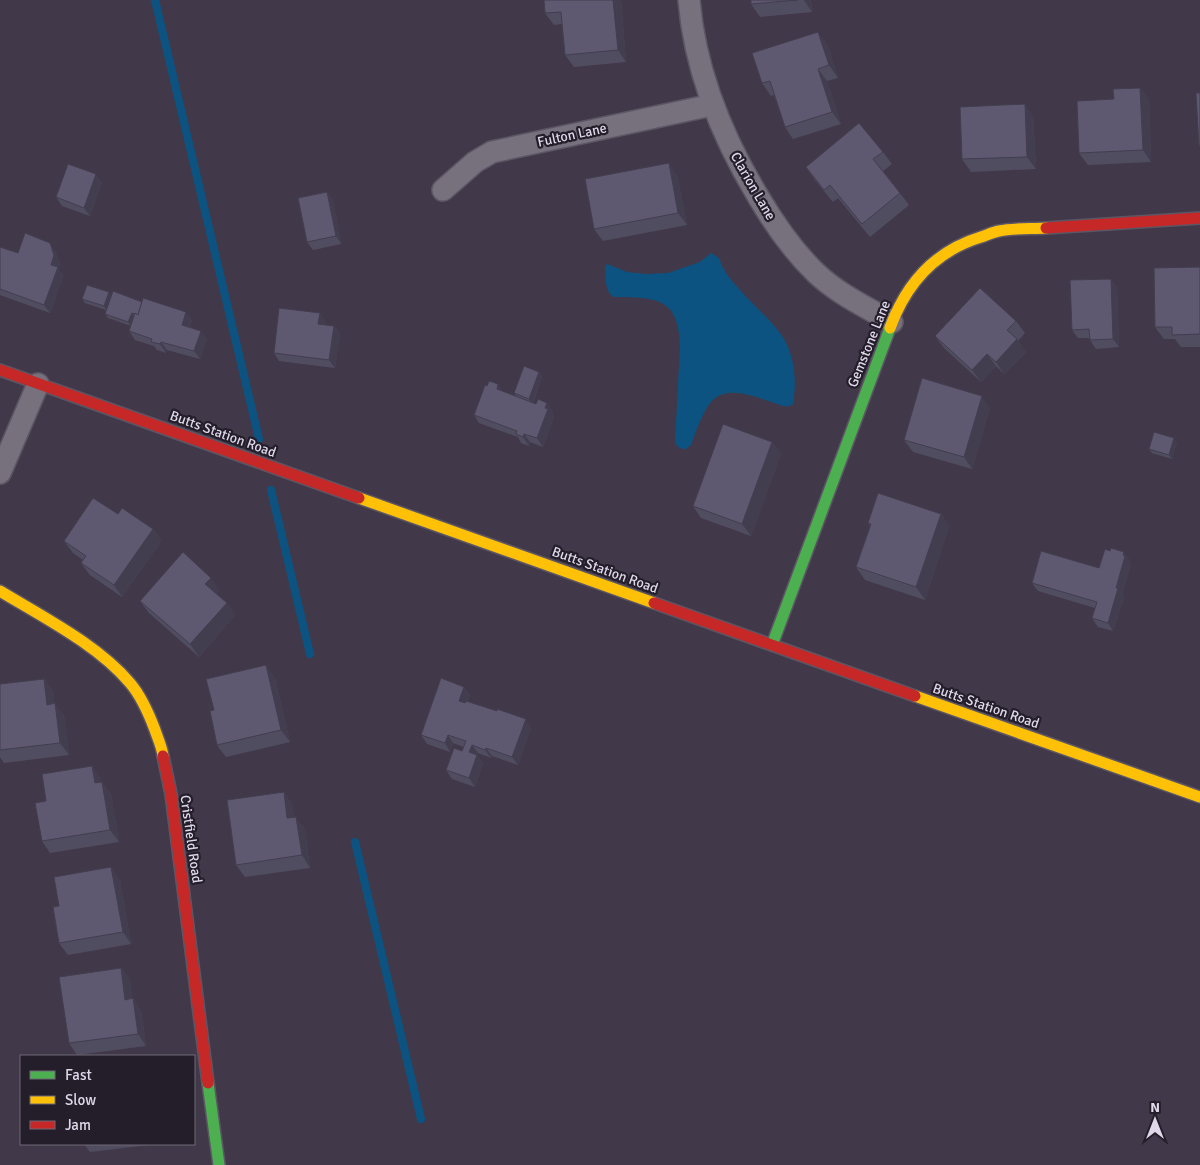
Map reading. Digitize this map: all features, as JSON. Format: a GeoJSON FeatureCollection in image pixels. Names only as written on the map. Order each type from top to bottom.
{"type":"FeatureCollection","features":[{"type":"Feature","properties":{"kind":"street","name":"Clarion Lane"},"geometry":{"type":"LineString","coordinates":[[689,0],[691,25],[698,62],[712,105],[744,173],[778,230],[798,255],[817,274],[845,296],[892,322]]}},
{"type":"Feature","properties":{"kind":"street","name":"Fulton Lane"},"geometry":{"type":"LineString","coordinates":[[444,190],[475,162],[492,152],[712,105]]}},
{"type":"Feature","properties":{"kind":"street","name":"Gemstone Lane"},"geometry":{"type":"LineString","coordinates":[[772,646],[892,322],[908,290],[922,273],[939,257],[967,241],[999,231],[1200,218]]}},
{"type":"Feature","properties":{"kind":"street","name":"Butts Station Road"},"geometry":{"type":"LineString","coordinates":[[0,370],[1200,797]]}},
{"type":"Feature","properties":{"kind":"street"},"geometry":{"type":"LineString","coordinates":[[0,473],[38,384]]}},
{"type":"Feature","properties":{"kind":"street","name":"Cristfield Road"},"geometry":{"type":"LineString","coordinates":[[0,591],[79,639],[109,661],[131,684],[148,711],[155,729],[162,748],[170,794],[219,1165]]}},
{"type":"Feature","properties":{"kind":"water"},"geometry":{"type":"Polygon","coordinates":[[[711,253],[719,258],[730,279],[771,322],[785,341],[794,367],[795,386],[793,404],[784,406],[741,394],[725,394],[711,402],[691,445],[686,449],[682,449],[675,442],[680,345],[675,317],[662,303],[641,298],[614,297],[607,287],[605,266],[607,264],[627,272],[646,274],[668,273],[700,262],[711,253]]]}},
{"type":"Feature","properties":{"kind":"building"},"geometry":{"type":"Polygon","coordinates":[[[544,0],[613,0],[618,50],[565,55],[561,12],[545,13],[544,0]]]}},
{"type":"Feature","properties":{"kind":"building"},"geometry":{"type":"Polygon","coordinates":[[[751,0],[798,0],[751,4],[751,0]]]}},
{"type":"Feature","properties":{"kind":"building"},"geometry":{"type":"Polygon","coordinates":[[[818,32],[829,65],[818,69],[832,112],[785,127],[770,81],[762,83],[752,53],[818,32]]]}},
{"type":"Feature","properties":{"kind":"building"},"geometry":{"type":"Polygon","coordinates":[[[1140,88],[1143,150],[1079,153],[1077,101],[1114,99],[1113,89],[1140,88]]]}},
{"type":"Feature","properties":{"kind":"building"},"geometry":{"type":"Polygon","coordinates":[[[1196,93],[1200,93],[1200,146],[1199,146],[1196,93]]]}},
{"type":"Feature","properties":{"kind":"building"},"geometry":{"type":"Polygon","coordinates":[[[1025,104],[1027,157],[962,159],[960,107],[1025,104]]]}},
{"type":"Feature","properties":{"kind":"building"},"geometry":{"type":"Polygon","coordinates":[[[859,123],[883,152],[873,159],[900,193],[862,224],[830,185],[824,190],[806,167],[859,123]]]}},
{"type":"Feature","properties":{"kind":"building"},"geometry":{"type":"Polygon","coordinates":[[[669,163],[678,213],[594,229],[585,179],[669,163]]]}},
{"type":"Feature","properties":{"kind":"building"},"geometry":{"type":"Polygon","coordinates":[[[68,164],[96,174],[84,208],[56,197],[68,164]]]}},
{"type":"Feature","properties":{"kind":"building"},"geometry":{"type":"Polygon","coordinates":[[[327,192],[336,236],[307,242],[298,198],[327,192]]]}},
{"type":"Feature","properties":{"kind":"building"},"geometry":{"type":"Polygon","coordinates":[[[25,233],[50,243],[54,255],[51,265],[58,267],[44,305],[0,289],[0,247],[18,253],[25,233]]]}},
{"type":"Feature","properties":{"kind":"building"},"geometry":{"type":"Polygon","coordinates":[[[1200,267],[1200,334],[1172,335],[1172,327],[1155,327],[1154,268],[1200,267]]]}},
{"type":"Feature","properties":{"kind":"building"},"geometry":{"type":"Polygon","coordinates":[[[1111,279],[1113,339],[1090,340],[1089,329],[1072,330],[1070,280],[1111,279]]]}},
{"type":"Feature","properties":{"kind":"building"},"geometry":{"type":"Polygon","coordinates":[[[87,285],[109,292],[104,306],[82,299],[87,285]]]}},
{"type":"Feature","properties":{"kind":"building"},"geometry":{"type":"Polygon","coordinates":[[[980,288],[1016,321],[1007,330],[1017,339],[996,362],[987,354],[972,370],[935,336],[980,288]]]}},
{"type":"Feature","properties":{"kind":"building"},"geometry":{"type":"Polygon","coordinates":[[[113,291],[142,302],[138,315],[132,313],[128,322],[105,314],[113,291]]]}},
{"type":"Feature","properties":{"kind":"building"},"geometry":{"type":"Polygon","coordinates":[[[143,298],[186,312],[182,325],[201,331],[194,351],[161,342],[160,344],[151,342],[152,339],[129,331],[135,313],[138,315],[143,298]]]}},
{"type":"Feature","properties":{"kind":"building"},"geometry":{"type":"Polygon","coordinates":[[[279,308],[320,313],[318,324],[334,326],[329,360],[274,353],[279,308]]]}},
{"type":"Feature","properties":{"kind":"building"},"geometry":{"type":"Polygon","coordinates":[[[524,366],[539,372],[529,399],[514,393],[524,366]]]}},
{"type":"Feature","properties":{"kind":"building"},"geometry":{"type":"Polygon","coordinates":[[[922,378],[982,396],[964,457],[904,440],[922,378]]]}},
{"type":"Feature","properties":{"kind":"building"},"geometry":{"type":"Polygon","coordinates":[[[489,381],[498,384],[497,389],[536,404],[538,399],[547,403],[545,408],[548,409],[537,438],[524,434],[523,437],[516,434],[517,431],[474,415],[485,385],[487,386],[489,381]]]}},
{"type":"Feature","properties":{"kind":"building"},"geometry":{"type":"Polygon","coordinates":[[[723,424],[772,442],[742,524],[693,506],[723,424]]]}},
{"type":"Feature","properties":{"kind":"building"},"geometry":{"type":"Polygon","coordinates":[[[1154,432],[1174,438],[1169,455],[1149,449],[1154,432]]]}},
{"type":"Feature","properties":{"kind":"building"},"geometry":{"type":"Polygon","coordinates":[[[878,493],[941,514],[916,587],[856,567],[871,524],[868,523],[878,493]]]}},
{"type":"Feature","properties":{"kind":"building"},"geometry":{"type":"Polygon","coordinates":[[[93,498],[118,514],[122,508],[153,529],[114,585],[81,563],[86,556],[64,541],[93,498]]]}},
{"type":"Feature","properties":{"kind":"building"},"geometry":{"type":"Polygon","coordinates":[[[1111,548],[1124,552],[1123,555],[1125,556],[1108,623],[1092,618],[1097,602],[1032,583],[1041,551],[1099,568],[1105,549],[1110,551],[1111,548]]]}},
{"type":"Feature","properties":{"kind":"building"},"geometry":{"type":"Polygon","coordinates":[[[183,552],[211,578],[205,584],[227,603],[190,644],[140,601],[183,552]]]}},
{"type":"Feature","properties":{"kind":"building"},"geometry":{"type":"Polygon","coordinates":[[[266,665],[281,730],[217,745],[210,711],[214,710],[206,679],[266,665]]]}},
{"type":"Feature","properties":{"kind":"building"},"geometry":{"type":"Polygon","coordinates":[[[441,678],[464,687],[459,701],[465,703],[466,701],[497,711],[497,709],[526,719],[512,757],[472,745],[469,752],[477,755],[469,778],[446,770],[454,748],[462,751],[466,741],[448,735],[445,743],[421,735],[441,678]]]}},
{"type":"Feature","properties":{"kind":"building"},"geometry":{"type":"Polygon","coordinates":[[[44,679],[47,705],[55,703],[60,743],[0,750],[0,684],[44,679]]]}},
{"type":"Feature","properties":{"kind":"building"},"geometry":{"type":"Polygon","coordinates":[[[92,766],[95,783],[102,782],[110,830],[42,841],[35,803],[46,801],[42,774],[92,766]]]}},
{"type":"Feature","properties":{"kind":"building"},"geometry":{"type":"Polygon","coordinates":[[[284,792],[287,818],[296,817],[302,855],[236,865],[227,800],[284,792]]]}},
{"type":"Feature","properties":{"kind":"building"},"geometry":{"type":"Polygon","coordinates":[[[111,867],[123,932],[59,943],[53,907],[59,906],[54,877],[111,867]]]}},
{"type":"Feature","properties":{"kind":"building"},"geometry":{"type":"Polygon","coordinates":[[[121,968],[125,1000],[133,998],[138,1034],[69,1043],[59,977],[121,968]]]}},
{"type":"Feature","properties":{"kind":"waterway"},"geometry":{"type":"LineString","coordinates":[[155,0],[259,439]]}},
{"type":"Feature","properties":{"kind":"waterway"},"geometry":{"type":"LineString","coordinates":[[271,490],[310,654]]}},
{"type":"Feature","properties":{"kind":"waterway"},"geometry":{"type":"LineString","coordinates":[[355,842],[421,1119]]}},
{"type":"Feature","properties":{"kind":"traffic: fast"},"geometry":{"type":"LineString","coordinates":[[772,645],[890,328]]}},
{"type":"Feature","properties":{"kind":"traffic: fast"},"geometry":{"type":"LineString","coordinates":[[208,1083],[219,1165]]}},
{"type":"Feature","properties":{"kind":"traffic: slow"},"geometry":{"type":"LineString","coordinates":[[890,328],[904,297],[924,271],[950,251],[997,231],[1046,228]]}},
{"type":"Feature","properties":{"kind":"traffic: slow"},"geometry":{"type":"LineString","coordinates":[[359,498],[654,603]]}},
{"type":"Feature","properties":{"kind":"traffic: slow"},"geometry":{"type":"LineString","coordinates":[[0,591],[86,644],[117,669],[142,700],[155,730],[163,756]]}},
{"type":"Feature","properties":{"kind":"traffic: slow"},"geometry":{"type":"LineString","coordinates":[[915,696],[1200,797]]}},
{"type":"Feature","properties":{"kind":"traffic: jam"},"geometry":{"type":"LineString","coordinates":[[1046,228],[1200,218]]}},
{"type":"Feature","properties":{"kind":"traffic: jam"},"geometry":{"type":"LineString","coordinates":[[0,370],[359,498]]}},
{"type":"Feature","properties":{"kind":"traffic: jam"},"geometry":{"type":"LineString","coordinates":[[654,603],[915,696]]}},
{"type":"Feature","properties":{"kind":"traffic: jam"},"geometry":{"type":"LineString","coordinates":[[163,756],[171,794],[208,1083]]}}]}
